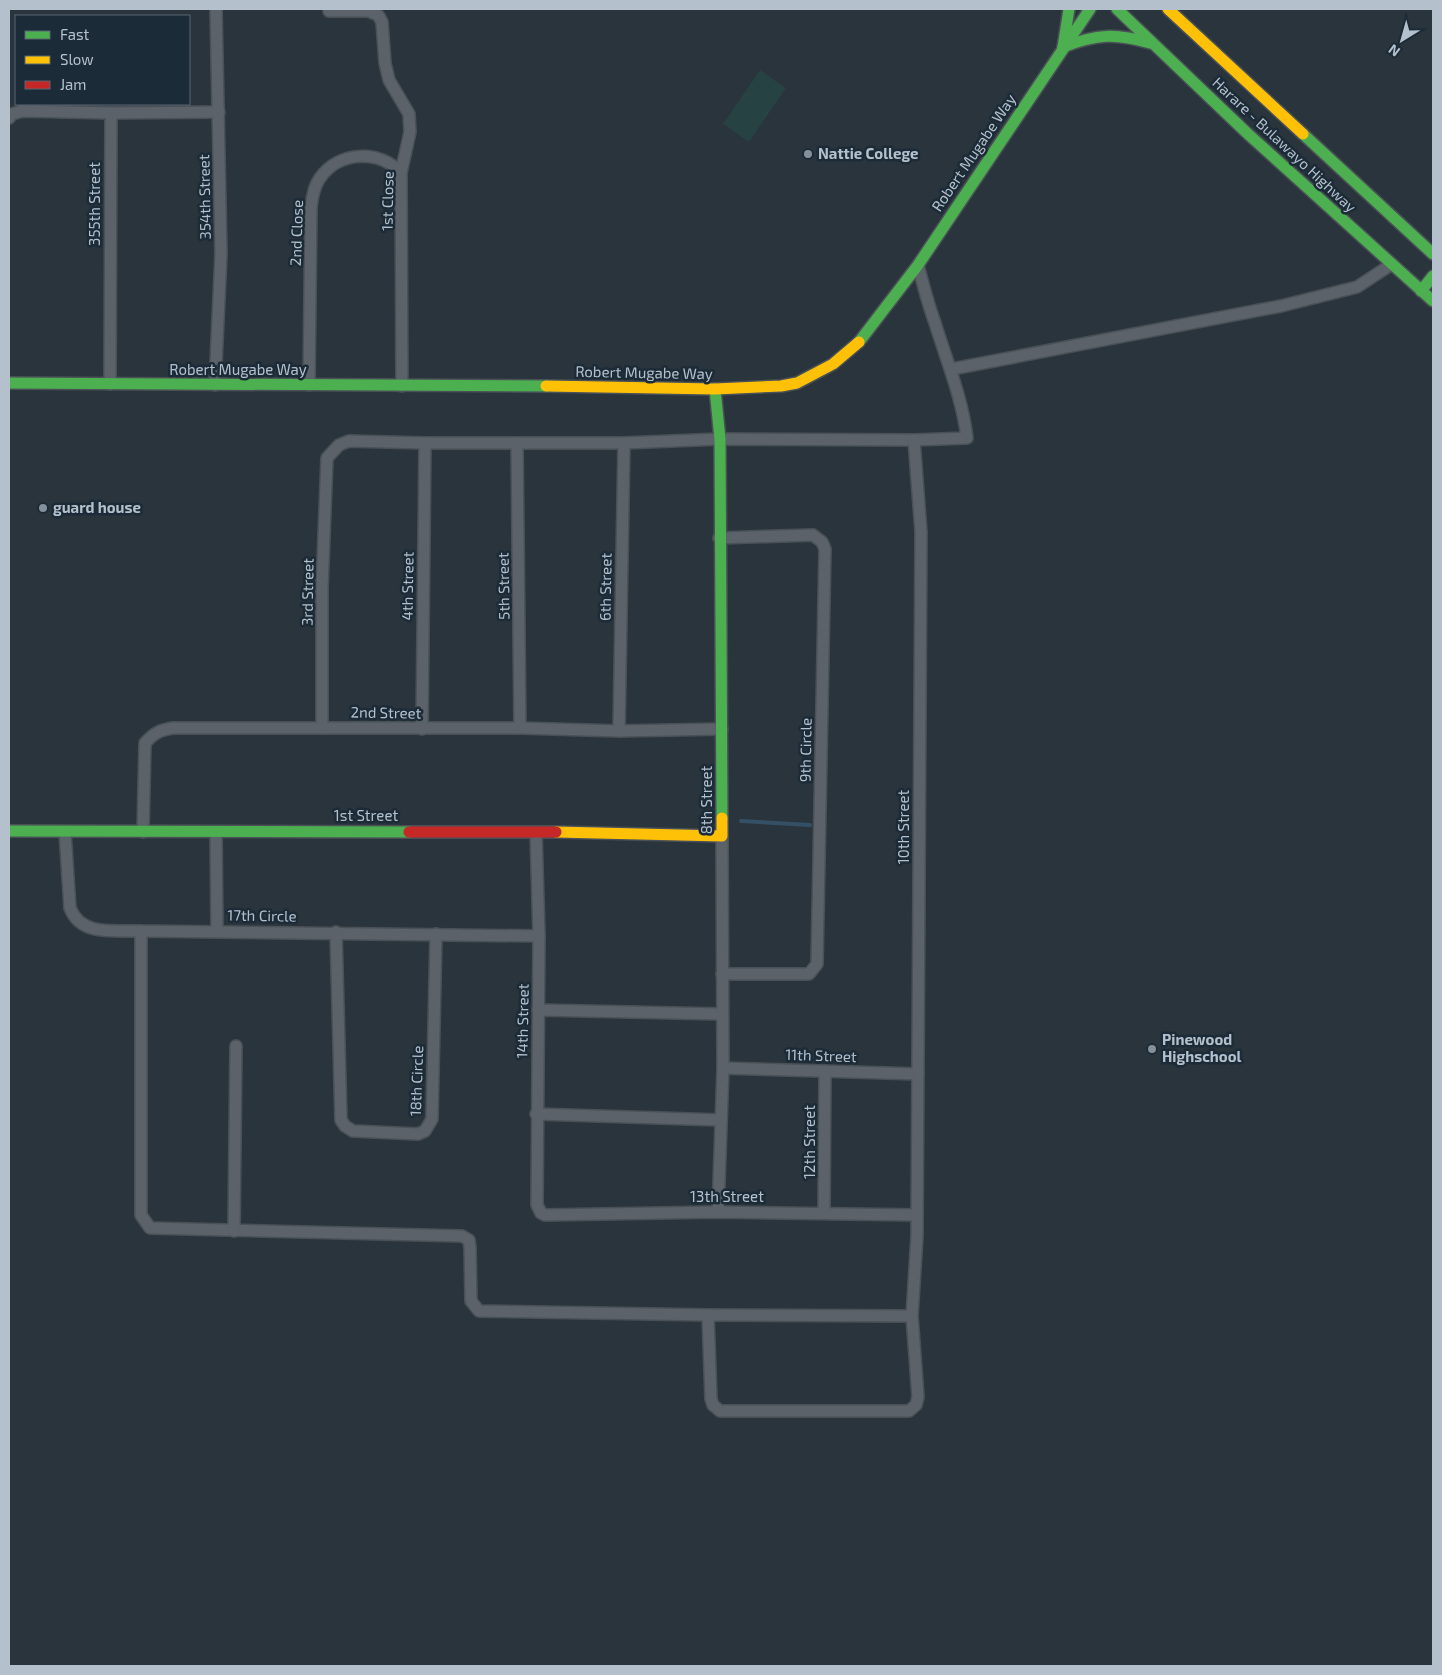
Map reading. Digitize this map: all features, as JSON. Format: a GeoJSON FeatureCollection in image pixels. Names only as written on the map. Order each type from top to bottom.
{"type":"FeatureCollection","features":[{"type":"Feature","properties":{"kind":"main road"},"geometry":{"type":"LineString","coordinates":[[1069,9],[1063,47],[1103,34],[1124,35],[1154,44]]}},
{"type":"Feature","properties":{"kind":"main road","name":"Robert Mugabe Way"},"geometry":{"type":"LineString","coordinates":[[9,383],[716,389],[781,386],[797,382],[833,364],[854,347],[870,329],[918,265],[1090,9]]}},
{"type":"Feature","properties":{"kind":"main road","name":"Harare - Bulawayo Highway"},"geometry":{"type":"LineString","coordinates":[[1117,9],[1248,134],[1433,301]]}},
{"type":"Feature","properties":{"kind":"main road","name":"Harare - Bulawayo Highway"},"geometry":{"type":"LineString","coordinates":[[1168,9],[1433,254]]}},
{"type":"Feature","properties":{"kind":"main road"},"geometry":{"type":"LineString","coordinates":[[1421,291],[1433,276]]}},
{"type":"Feature","properties":{"kind":"main road","name":"8th Street"},"geometry":{"type":"LineString","coordinates":[[716,389],[720,439],[722,836]]}},
{"type":"Feature","properties":{"kind":"main road","name":"1st Street"},"geometry":{"type":"LineString","coordinates":[[9,831],[536,832],[722,836]]}},
{"type":"Feature","properties":{"kind":"street","name":"354th Street"},"geometry":{"type":"LineString","coordinates":[[215,385],[221,254],[216,9]]}},
{"type":"Feature","properties":{"kind":"street","name":"1st Close"},"geometry":{"type":"LineString","coordinates":[[329,11],[368,11],[378,16],[382,22],[385,63],[389,80],[409,114],[410,125],[407,151],[401,173],[402,386]]}},
{"type":"Feature","properties":{"kind":"street"},"geometry":{"type":"LineString","coordinates":[[9,118],[12,114],[22,111],[111,113],[219,112]]}},
{"type":"Feature","properties":{"kind":"street","name":"355th Street"},"geometry":{"type":"LineString","coordinates":[[110,384],[111,113]]}},
{"type":"Feature","properties":{"kind":"street","name":"2nd Close"},"geometry":{"type":"LineString","coordinates":[[308,385],[311,207],[316,185],[320,177],[334,166],[364,155],[386,160],[401,173]]}},
{"type":"Feature","properties":{"kind":"street"},"geometry":{"type":"LineString","coordinates":[[952,369],[1281,306],[1357,287],[1392,264]]}},
{"type":"Feature","properties":{"kind":"street"},"geometry":{"type":"LineString","coordinates":[[425,443],[624,444],[720,439],[914,440],[967,438],[952,369],[935,324],[918,265]]}},
{"type":"Feature","properties":{"kind":"street","name":"10th Street"},"geometry":{"type":"LineString","coordinates":[[708,1315],[711,1399],[713,1405],[720,1411],[909,1411],[916,1405],[918,1397],[912,1316],[917,1215],[921,532],[914,440]]}},
{"type":"Feature","properties":{"kind":"street","name":"3rd Street"},"geometry":{"type":"LineString","coordinates":[[322,728],[322,588],[327,458],[339,445],[350,441],[425,443]]}},
{"type":"Feature","properties":{"kind":"street","name":"4th Street"},"geometry":{"type":"LineString","coordinates":[[422,729],[425,443]]}},
{"type":"Feature","properties":{"kind":"street","name":"5th Street"},"geometry":{"type":"LineString","coordinates":[[517,443],[520,728]]}},
{"type":"Feature","properties":{"kind":"street","name":"6th Street"},"geometry":{"type":"LineString","coordinates":[[618,731],[624,444]]}},
{"type":"Feature","properties":{"kind":"street","name":"9th Circle"},"geometry":{"type":"LineString","coordinates":[[720,538],[813,535],[822,542],[824,549],[817,964],[809,974],[722,974]]}},
{"type":"Feature","properties":{"kind":"street","name":"2nd Street"},"geometry":{"type":"LineString","coordinates":[[143,832],[145,743],[153,734],[173,728],[520,728],[618,731],[722,729]]}},
{"type":"Feature","properties":{"kind":"street","name":"17th Circle"},"geometry":{"type":"LineString","coordinates":[[65,832],[68,886],[73,916],[87,928],[141,931],[539,936]]}},
{"type":"Feature","properties":{"kind":"street"},"geometry":{"type":"LineString","coordinates":[[216,832],[217,931]]}},
{"type":"Feature","properties":{"kind":"street","name":"14th Street"},"geometry":{"type":"LineString","coordinates":[[536,832],[539,936],[536,1114],[538,1210]]}},
{"type":"Feature","properties":{"kind":"street","name":"8th Street"},"geometry":{"type":"LineString","coordinates":[[718,1212],[723,1068],[721,1014],[722,836]]}},
{"type":"Feature","properties":{"kind":"street"},"geometry":{"type":"LineString","coordinates":[[141,931],[141,1214],[147,1226],[155,1229],[462,1236],[469,1240],[471,1301],[479,1311],[912,1316]]}},
{"type":"Feature","properties":{"kind":"street","name":"18th Circle"},"geometry":{"type":"LineString","coordinates":[[336,932],[341,1120],[345,1126],[353,1130],[418,1134],[425,1131],[432,1119],[436,934]]}},
{"type":"Feature","properties":{"kind":"street"},"geometry":{"type":"LineString","coordinates":[[538,1010],[721,1014]]}},
{"type":"Feature","properties":{"kind":"street"},"geometry":{"type":"LineString","coordinates":[[234,1231],[236,1046]]}},
{"type":"Feature","properties":{"kind":"street","name":"11th Street"},"geometry":{"type":"LineString","coordinates":[[723,1068],[918,1074]]}},
{"type":"Feature","properties":{"kind":"street","name":"12th Street"},"geometry":{"type":"LineString","coordinates":[[824,1213],[825,1071]]}},
{"type":"Feature","properties":{"kind":"street"},"geometry":{"type":"LineString","coordinates":[[536,1114],[721,1120]]}},
{"type":"Feature","properties":{"kind":"street","name":"13th Street"},"geometry":{"type":"LineString","coordinates":[[538,1210],[545,1215],[718,1212],[917,1215]]}},
{"type":"Feature","properties":{"kind":"green space"},"geometry":{"type":"Polygon","coordinates":[[[760,70],[786,88],[749,142],[723,124],[760,70]]]}},
{"type":"Feature","properties":{"kind":"waterway"},"geometry":{"type":"LineString","coordinates":[[741,821],[810,825]]}},
{"type":"Feature","properties":{"kind":"traffic: fast"},"geometry":{"type":"LineString","coordinates":[[1063,47],[1069,9]]}},
{"type":"Feature","properties":{"kind":"traffic: fast"},"geometry":{"type":"LineString","coordinates":[[859,342],[918,265],[1090,9]]}},
{"type":"Feature","properties":{"kind":"traffic: fast"},"geometry":{"type":"LineString","coordinates":[[1117,9],[1248,134],[1433,301]]}},
{"type":"Feature","properties":{"kind":"traffic: fast"},"geometry":{"type":"LineString","coordinates":[[1063,47],[1086,39],[1106,36],[1116,36],[1150,43]]}},
{"type":"Feature","properties":{"kind":"traffic: fast"},"geometry":{"type":"LineString","coordinates":[[1303,134],[1433,254]]}},
{"type":"Feature","properties":{"kind":"traffic: fast"},"geometry":{"type":"LineString","coordinates":[[1421,291],[1433,276]]}},
{"type":"Feature","properties":{"kind":"traffic: fast"},"geometry":{"type":"LineString","coordinates":[[9,383],[546,386]]}},
{"type":"Feature","properties":{"kind":"traffic: fast"},"geometry":{"type":"LineString","coordinates":[[715,389],[720,439],[722,818]]}},
{"type":"Feature","properties":{"kind":"traffic: fast"},"geometry":{"type":"LineString","coordinates":[[9,831],[409,832]]}},
{"type":"Feature","properties":{"kind":"traffic: slow"},"geometry":{"type":"LineString","coordinates":[[1168,9],[1303,134]]}},
{"type":"Feature","properties":{"kind":"traffic: slow"},"geometry":{"type":"LineString","coordinates":[[546,386],[715,389],[781,386],[797,383],[833,364],[859,342]]}},
{"type":"Feature","properties":{"kind":"traffic: slow"},"geometry":{"type":"LineString","coordinates":[[556,832],[722,836],[722,818]]}},
{"type":"Feature","properties":{"kind":"traffic: jam"},"geometry":{"type":"LineString","coordinates":[[409,832],[556,832]]}},
{"type":"Feature","properties":{"kind":"place","name":"Nattie College"},"geometry":{"type":"Point","coordinates":[808,154]}},
{"type":"Feature","properties":{"kind":"place","name":"guard house"},"geometry":{"type":"Point","coordinates":[43,508]}},
{"type":"Feature","properties":{"kind":"place","name":"Pinewood Highschool"},"geometry":{"type":"Point","coordinates":[1152,1049]}}]}
